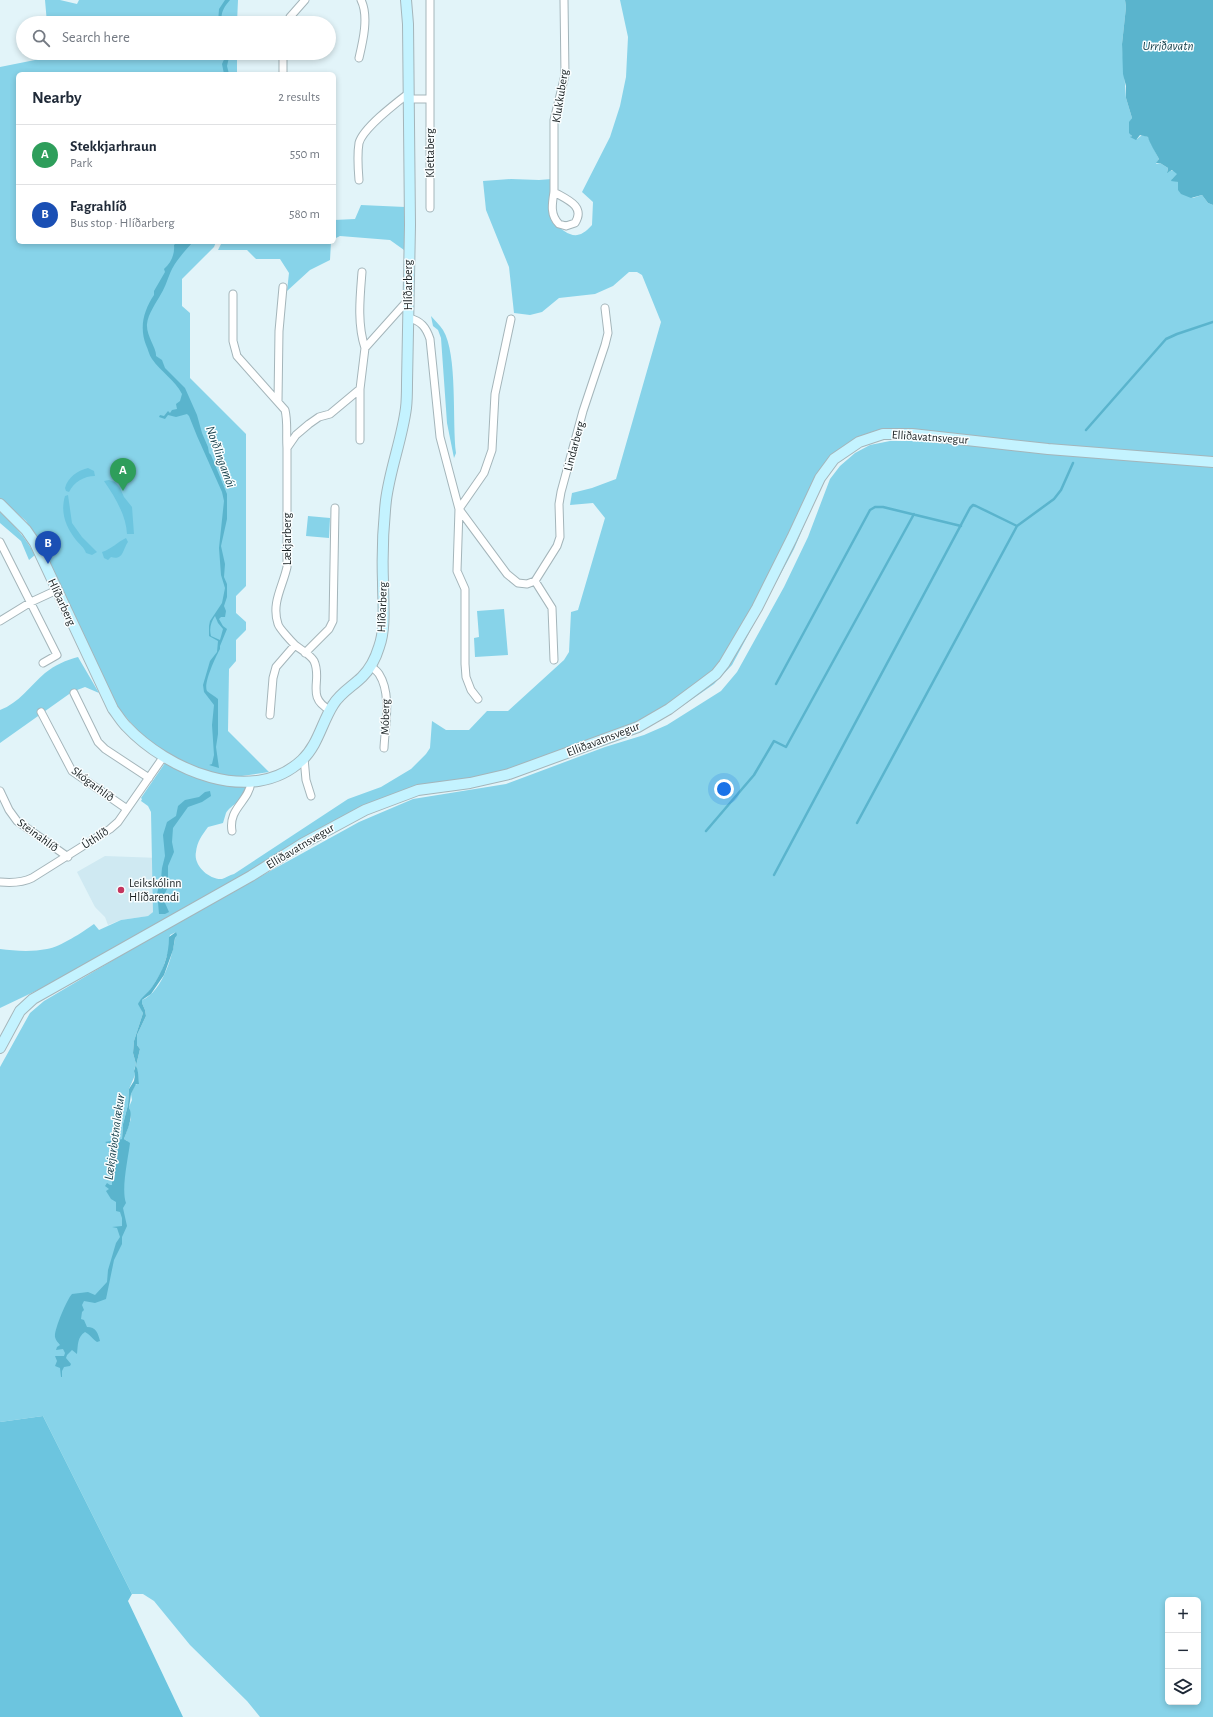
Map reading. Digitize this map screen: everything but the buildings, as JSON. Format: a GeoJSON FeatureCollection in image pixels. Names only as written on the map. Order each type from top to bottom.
{"type":"FeatureCollection","features":[{"type":"Feature","properties":{"kind":"main road","name":"Hlíðarberg"},"geometry":{"type":"LineString","coordinates":[[0,504],[26,530],[35,543],[113,708],[132,731],[164,756],[205,776],[221,780],[251,782],[274,777],[297,765],[304,758],[338,698],[363,676],[370,666],[380,645],[384,620],[383,533],[386,499],[406,408],[410,225],[408,24],[406,0]]}},
{"type":"Feature","properties":{"kind":"main road","name":"Elliðavatnsvegur"},"geometry":{"type":"LineString","coordinates":[[0,1048],[20,1011],[33,999],[251,876],[347,819],[406,793],[423,789],[470,783],[509,774],[638,727],[686,698],[716,674],[724,664],[757,608],[820,478],[834,459],[858,442],[883,434],[912,434],[1048,449],[1213,462]]}},
{"type":"Feature","properties":{"kind":"street"},"geometry":{"type":"LineString","coordinates":[[290,16],[305,0]]}},
{"type":"Feature","properties":{"kind":"street"},"geometry":{"type":"LineString","coordinates":[[359,58],[365,19],[361,0]]}},
{"type":"Feature","properties":{"kind":"street","name":"Klettaberg"},"geometry":{"type":"LineString","coordinates":[[430,0],[430,208]]}},
{"type":"Feature","properties":{"kind":"street","name":"Klukkuberg"},"geometry":{"type":"LineString","coordinates":[[554,192],[574,204],[578,213],[578,218],[575,223],[566,226],[559,224],[553,215],[552,204],[554,192],[554,120],[565,75],[564,0]]}},
{"type":"Feature","properties":{"kind":"street"},"geometry":{"type":"LineString","coordinates":[[283,60],[283,72]]}},
{"type":"Feature","properties":{"kind":"street"},"geometry":{"type":"LineString","coordinates":[[358,180],[358,151],[362,136],[388,110],[409,96],[430,99]]}},
{"type":"Feature","properties":{"kind":"street"},"geometry":{"type":"LineString","coordinates":[[360,440],[360,388],[365,348],[360,324],[362,272]]}},
{"type":"Feature","properties":{"kind":"street","name":"Lækjarberg"},"geometry":{"type":"LineString","coordinates":[[278,402],[279,331],[283,287]]}},
{"type":"Feature","properties":{"kind":"street","name":"Lækjarberg"},"geometry":{"type":"LineString","coordinates":[[232,294],[233,341],[237,356],[244,366],[285,410],[287,419],[287,567],[284,580],[277,595],[276,607],[278,624],[295,645],[313,658],[316,665],[317,697],[321,705],[330,710]]}},
{"type":"Feature","properties":{"kind":"street"},"geometry":{"type":"LineString","coordinates":[[365,348],[408,300]]}},
{"type":"Feature","properties":{"kind":"street","name":"Lindarberg"},"geometry":{"type":"LineString","coordinates":[[535,581],[557,546],[560,537],[559,504],[561,492],[583,412],[608,333],[605,308]]}},
{"type":"Feature","properties":{"kind":"street"},"geometry":{"type":"LineString","coordinates":[[409,318],[418,321],[427,329],[430,339],[440,436],[459,509],[457,572],[464,589],[466,677],[471,690],[478,699]]}},
{"type":"Feature","properties":{"kind":"street"},"geometry":{"type":"LineString","coordinates":[[459,509],[484,473],[492,450],[495,394],[511,319]]}},
{"type":"Feature","properties":{"kind":"street"},"geometry":{"type":"LineString","coordinates":[[287,448],[296,435],[309,424],[330,414],[360,388]]}},
{"type":"Feature","properties":{"kind":"street"},"geometry":{"type":"LineString","coordinates":[[305,653],[329,629],[333,621],[335,508]]}},
{"type":"Feature","properties":{"kind":"street"},"geometry":{"type":"LineString","coordinates":[[459,509],[507,574],[518,582],[527,584],[535,581],[552,608],[554,660]]}},
{"type":"Feature","properties":{"kind":"street"},"geometry":{"type":"LineString","coordinates":[[0,542],[57,655],[43,662]]}},
{"type":"Feature","properties":{"kind":"street"},"geometry":{"type":"LineString","coordinates":[[0,621],[31,602],[57,590]]}},
{"type":"Feature","properties":{"kind":"street"},"geometry":{"type":"LineString","coordinates":[[270,715],[273,678],[276,667],[295,645]]}},
{"type":"Feature","properties":{"kind":"street","name":"Móberg"},"geometry":{"type":"LineString","coordinates":[[370,666],[379,675],[384,688],[386,701],[384,748]]}},
{"type":"Feature","properties":{"kind":"street"},"geometry":{"type":"LineString","coordinates":[[74,693],[98,742],[105,749],[149,778]]}},
{"type":"Feature","properties":{"kind":"street","name":"Skógarhlíð"},"geometry":{"type":"LineString","coordinates":[[41,712],[72,771],[127,809]]}},
{"type":"Feature","properties":{"kind":"street","name":"Úthlíð"},"geometry":{"type":"LineString","coordinates":[[0,882],[25,882],[68,856],[118,822],[164,756]]}},
{"type":"Feature","properties":{"kind":"street"},"geometry":{"type":"LineString","coordinates":[[304,758],[306,780],[311,796]]}},
{"type":"Feature","properties":{"kind":"street"},"geometry":{"type":"LineString","coordinates":[[232,831],[231,823],[233,813],[246,796],[251,782]]}},
{"type":"Feature","properties":{"kind":"street","name":"Steinahlíð"},"geometry":{"type":"LineString","coordinates":[[0,791],[9,810],[17,821],[68,856]]}},
{"type":"Feature","properties":{"kind":"shaded area"},"geometry":{"type":"Polygon","coordinates":[[[45,0],[60,0],[77,4],[79,0],[238,0],[237,16],[46,16],[45,0]]]}},
{"type":"Feature","properties":{"kind":"shaded area"},"geometry":{"type":"Polygon","coordinates":[[[620,0],[1125,0],[1126,7],[1122,44],[1126,98],[1132,118],[1129,124],[1129,131],[1132,134],[1131,137],[1137,139],[1142,135],[1148,137],[1159,159],[1156,164],[1160,163],[1168,168],[1167,172],[1174,170],[1178,174],[1172,179],[1178,182],[1181,193],[1193,198],[1202,195],[1208,203],[1213,205],[1213,459],[874,435],[830,465],[794,549],[732,665],[714,684],[681,707],[649,725],[521,770],[392,799],[63,978],[0,1008],[0,949],[35,951],[52,948],[78,935],[94,924],[99,930],[121,920],[148,916],[153,912],[151,812],[148,806],[141,801],[141,798],[165,763],[167,763],[171,757],[140,733],[116,706],[36,536],[26,521],[0,498],[0,67],[35,60],[237,60],[237,72],[16,72],[16,244],[215,244],[182,279],[182,306],[190,313],[190,378],[246,434],[246,586],[236,596],[236,613],[246,622],[246,630],[236,640],[236,661],[229,669],[228,731],[269,772],[242,776],[242,786],[246,787],[244,795],[228,810],[223,823],[208,827],[199,842],[196,857],[199,867],[212,877],[222,879],[234,874],[348,799],[381,787],[411,769],[430,748],[432,721],[446,730],[469,730],[487,711],[508,711],[564,660],[569,652],[571,612],[578,610],[605,518],[593,503],[570,505],[572,493],[592,488],[616,479],[661,322],[642,275],[637,272],[629,272],[613,286],[595,294],[559,298],[542,312],[530,315],[514,313],[509,267],[486,210],[483,181],[552,179],[549,203],[552,222],[572,235],[581,234],[586,231],[592,225],[593,202],[582,192],[610,137],[620,106],[626,77],[628,37],[620,0]]]}},
{"type":"Feature","properties":{"kind":"shaded area"},"geometry":{"type":"Polygon","coordinates":[[[361,205],[405,207],[404,250],[390,240],[340,236],[336,238],[336,220],[355,219],[361,205]]]}},
{"type":"Feature","properties":{"kind":"shaded area"},"geometry":{"type":"Polygon","coordinates":[[[221,244],[331,244],[330,260],[310,270],[287,291],[289,273],[280,259],[256,259],[247,250],[218,250],[221,244]]]}},
{"type":"Feature","properties":{"kind":"shaded area"},"geometry":{"type":"Polygon","coordinates":[[[431,316],[443,330],[448,341],[451,355],[454,389],[456,453],[454,458],[447,423],[441,338],[438,330],[433,326],[431,316]]]}},
{"type":"Feature","properties":{"kind":"shaded area"},"geometry":{"type":"Polygon","coordinates":[[[890,441],[912,441],[1213,466],[1213,1717],[260,1717],[247,1701],[190,1645],[154,1601],[143,1594],[132,1594],[43,1416],[0,1422],[0,1067],[30,1013],[44,1001],[176,923],[359,822],[413,799],[506,784],[605,747],[644,735],[667,725],[721,691],[737,672],[784,587],[808,537],[830,479],[840,466],[855,453],[870,445],[890,441]],[[176,932],[170,935],[170,946],[162,971],[151,989],[139,1002],[143,1013],[134,1041],[133,1053],[136,1064],[134,1070],[135,1075],[129,1089],[128,1105],[123,1124],[122,1139],[113,1142],[127,1141],[124,1139],[131,1119],[129,1107],[132,1100],[131,1094],[135,1085],[137,1084],[136,1066],[140,1049],[137,1045],[137,1035],[146,1016],[142,1000],[156,989],[161,980],[170,960],[176,932]]]}},
{"type":"Feature","properties":{"kind":"shaded area"},"geometry":{"type":"Polygon","coordinates":[[[88,468],[94,471],[95,476],[83,478],[74,485],[69,492],[66,491],[65,488],[68,481],[80,471],[88,468]]]}},
{"type":"Feature","properties":{"kind":"shaded area"},"geometry":{"type":"Polygon","coordinates":[[[109,480],[115,482],[132,507],[134,534],[127,534],[125,520],[122,513],[104,481],[109,480]]]}},
{"type":"Feature","properties":{"kind":"shaded area"},"geometry":{"type":"Polygon","coordinates":[[[68,495],[72,523],[82,537],[97,552],[92,555],[86,553],[72,535],[65,520],[63,508],[65,496],[68,495]]]}},
{"type":"Feature","properties":{"kind":"shaded area"},"geometry":{"type":"Polygon","coordinates":[[[0,512],[28,543],[35,555],[29,560],[21,541],[0,523],[0,512]]]}},
{"type":"Feature","properties":{"kind":"shaded area"},"geometry":{"type":"Polygon","coordinates":[[[308,516],[330,518],[329,538],[306,536],[308,516]]]}},
{"type":"Feature","properties":{"kind":"shaded area"},"geometry":{"type":"Polygon","coordinates":[[[126,538],[128,542],[121,556],[115,558],[111,557],[108,560],[104,558],[102,552],[126,538]]]}},
{"type":"Feature","properties":{"kind":"shaded area"},"geometry":{"type":"Polygon","coordinates":[[[504,609],[508,655],[475,657],[474,638],[479,637],[477,611],[504,609]]]}},
{"type":"Feature","properties":{"kind":"shaded area"},"geometry":{"type":"Polygon","coordinates":[[[78,657],[99,693],[85,687],[72,692],[0,743],[0,710],[19,699],[49,670],[61,663],[78,657]]]}},
{"type":"Feature","properties":{"kind":"shaded area","name":"Leikskólinn Hlíðarendi"},"geometry":{"type":"Polygon","coordinates":[[[105,856],[160,858],[154,911],[148,916],[121,920],[108,925],[105,917],[95,907],[77,872],[105,856]]]}},
{"type":"Feature","properties":{"kind":"shaded area"},"geometry":{"type":"Polygon","coordinates":[[[43,1416],[132,1594],[128,1601],[183,1717],[0,1717],[0,1422],[43,1416]]]}},
{"type":"Feature","properties":{"kind":"water"},"geometry":{"type":"Polygon","coordinates":[[[225,0],[230,0],[223,10],[222,16],[218,16],[219,9],[225,0]]]}},
{"type":"Feature","properties":{"kind":"water","name":"Urriðavatn"},"geometry":{"type":"Polygon","coordinates":[[[1125,0],[1213,0],[1213,205],[1208,203],[1202,195],[1191,198],[1181,194],[1178,190],[1178,182],[1171,181],[1177,174],[1172,170],[1167,173],[1168,168],[1160,163],[1156,163],[1159,159],[1148,137],[1140,135],[1136,140],[1130,137],[1132,136],[1129,133],[1129,122],[1132,118],[1126,98],[1126,86],[1123,74],[1122,44],[1126,7],[1125,0]]]}},
{"type":"Feature","properties":{"kind":"water"},"geometry":{"type":"Polygon","coordinates":[[[224,60],[228,60],[227,66],[228,72],[224,72],[222,64],[224,60]]]}},
{"type":"Feature","properties":{"kind":"water"},"geometry":{"type":"Polygon","coordinates":[[[175,244],[191,244],[172,269],[149,316],[147,329],[156,356],[162,360],[165,368],[185,388],[197,415],[209,453],[227,494],[227,519],[221,546],[225,564],[224,577],[227,584],[227,597],[224,606],[226,611],[225,617],[221,617],[219,619],[223,626],[227,629],[210,670],[206,687],[207,691],[218,699],[218,734],[216,747],[219,768],[209,765],[212,764],[214,755],[212,725],[214,705],[204,692],[203,685],[210,661],[217,652],[218,641],[209,636],[210,621],[222,603],[225,588],[221,575],[219,548],[224,501],[222,492],[189,416],[187,414],[176,417],[168,415],[165,419],[159,417],[160,415],[164,416],[168,411],[170,413],[172,410],[177,409],[176,404],[180,401],[182,394],[176,384],[151,357],[143,332],[145,313],[154,295],[154,291],[165,272],[164,269],[169,264],[174,252],[175,244]],[[215,616],[210,630],[211,636],[220,640],[223,629],[215,616]]]}},
{"type":"Feature","properties":{"kind":"water"},"geometry":{"type":"Polygon","coordinates":[[[210,791],[211,796],[202,802],[188,807],[173,828],[172,842],[174,852],[168,866],[168,887],[164,895],[165,903],[169,912],[159,914],[156,897],[165,856],[163,835],[167,822],[176,816],[178,806],[185,800],[199,797],[205,792],[210,791]]]}},
{"type":"Feature","properties":{"kind":"water"},"geometry":{"type":"Polygon","coordinates":[[[176,932],[177,935],[173,950],[164,975],[151,994],[142,1000],[146,1016],[137,1035],[137,1045],[140,1049],[136,1066],[139,1084],[136,1084],[131,1094],[129,1108],[131,1115],[124,1139],[130,1143],[124,1190],[126,1203],[123,1208],[127,1226],[122,1237],[122,1244],[114,1260],[106,1299],[95,1303],[84,1301],[82,1305],[84,1310],[82,1312],[81,1319],[84,1320],[87,1327],[93,1328],[96,1331],[100,1341],[97,1342],[85,1332],[82,1334],[78,1342],[77,1354],[72,1350],[67,1355],[66,1358],[71,1364],[70,1366],[64,1367],[61,1377],[60,1368],[55,1366],[57,1361],[55,1356],[64,1356],[65,1353],[63,1349],[56,1350],[60,1345],[56,1340],[55,1333],[61,1315],[72,1294],[88,1292],[95,1295],[107,1282],[108,1270],[116,1243],[120,1237],[117,1228],[112,1227],[122,1226],[122,1218],[120,1212],[116,1211],[116,1202],[111,1199],[106,1191],[109,1189],[105,1186],[107,1183],[112,1185],[112,1181],[107,1179],[111,1171],[110,1158],[108,1156],[111,1145],[105,1142],[122,1139],[123,1124],[128,1105],[129,1089],[134,1081],[135,1075],[134,1071],[136,1064],[133,1053],[134,1041],[143,1013],[138,1004],[152,987],[159,975],[167,957],[169,937],[176,932]]]}},
{"type":"Feature","properties":{"kind":"waterway"},"geometry":{"type":"LineString","coordinates":[[1086,430],[1166,339],[1213,322]]}},
{"type":"Feature","properties":{"kind":"waterway"},"geometry":{"type":"LineString","coordinates":[[857,823],[1017,526],[1054,499],[1061,490],[1073,463]]}},
{"type":"Feature","properties":{"kind":"waterway"},"geometry":{"type":"LineString","coordinates":[[774,875],[970,508],[973,505],[976,506],[1017,526]]}},
{"type":"Feature","properties":{"kind":"waterway"},"geometry":{"type":"LineString","coordinates":[[776,684],[870,510],[875,507],[883,507],[961,526]]}},
{"type":"Feature","properties":{"kind":"waterway"},"geometry":{"type":"LineString","coordinates":[[706,831],[754,775],[774,741],[786,747],[914,514]]}},
{"type":"Feature","properties":{"kind":"place","name":"Stekkjarhraun"},"geometry":{"type":"Point","coordinates":[123,491]}},
{"type":"Feature","properties":{"kind":"place","name":"Fagrahlíð"},"geometry":{"type":"Point","coordinates":[48,564]}},
{"type":"Feature","properties":{"kind":"place","name":"Leikskólinn Hlíðarendi"},"geometry":{"type":"Point","coordinates":[121,890]}},
{"type":"Feature","properties":{"kind":"water label","name":"Norðlingamói"},"geometry":{"type":"Point","coordinates":[220,457]}},
{"type":"Feature","properties":{"kind":"water label","name":"Lækjarbotnalækur"},"geometry":{"type":"Point","coordinates":[115,1137]}}]}
